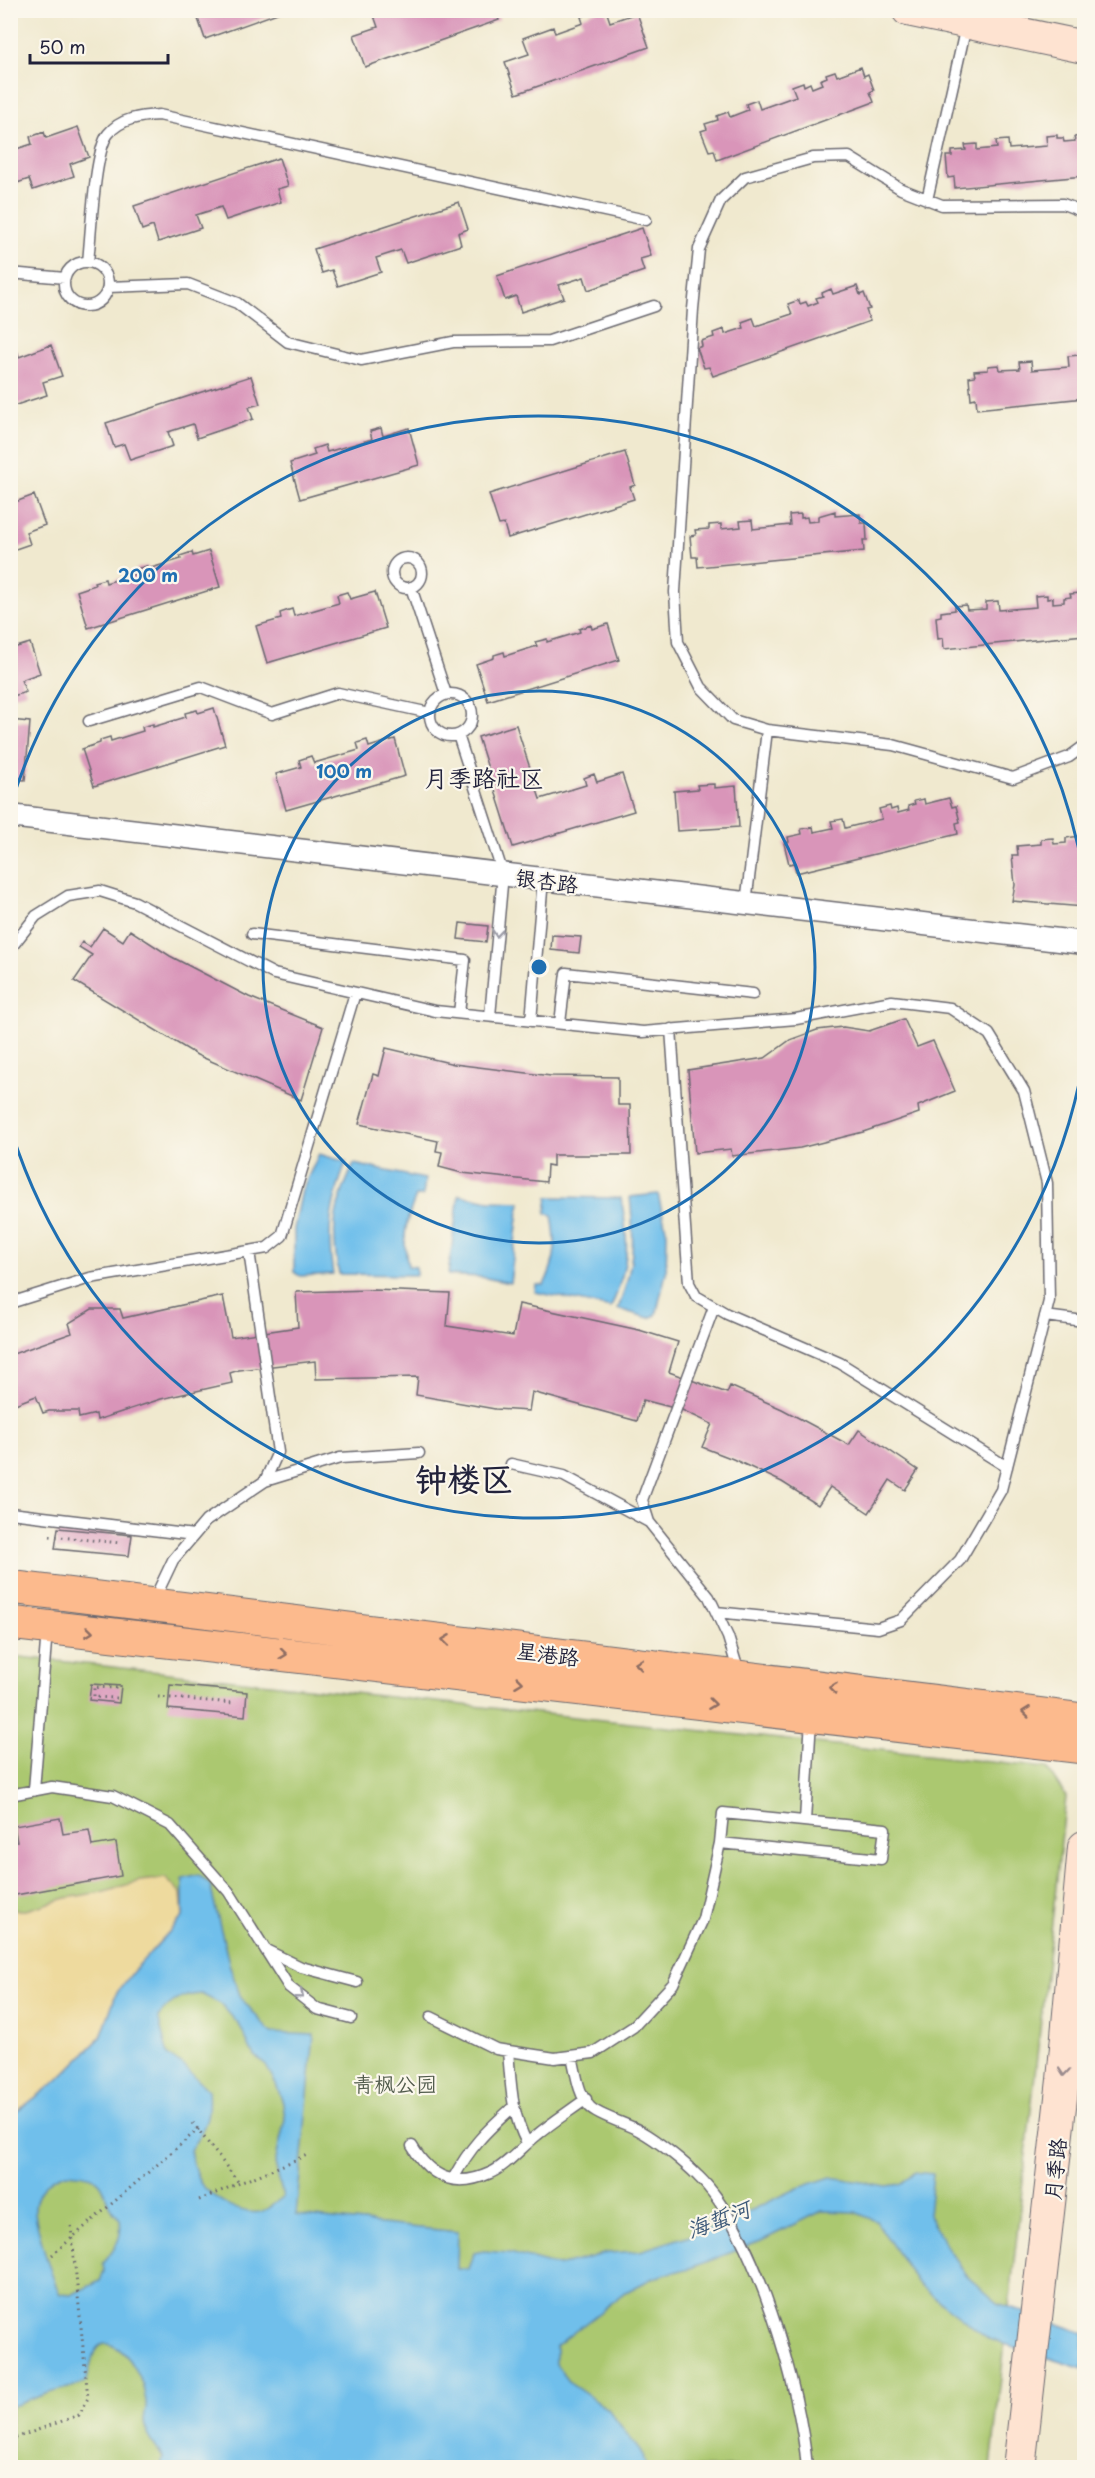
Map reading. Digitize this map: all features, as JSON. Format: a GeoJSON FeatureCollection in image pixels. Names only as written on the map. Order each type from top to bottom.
{"type":"FeatureCollection","features":[{"type":"Feature","properties":{"kind":"main road","name":"星港路"},"geometry":{"type":"LineString","coordinates":[[10,1587],[1084,1720]]}},
{"type":"Feature","properties":{"kind":"main road","name":"星港路"},"geometry":{"type":"LineString","coordinates":[[10,1623],[1084,1748]]}},
{"type":"Feature","properties":{"kind":"street"},"geometry":{"type":"LineString","coordinates":[[908,10],[1084,31]]}},
{"type":"Feature","properties":{"kind":"street"},"geometry":{"type":"LineString","coordinates":[[977,17],[1084,47]]}},
{"type":"Feature","properties":{"kind":"street","name":"银杏路"},"geometry":{"type":"LineString","coordinates":[[10,816],[1084,943]]}},
{"type":"Feature","properties":{"kind":"street","name":"月季路"},"geometry":{"type":"LineString","coordinates":[[1047,2314],[1063,2080],[1084,1847]]}},
{"type":"Feature","properties":{"kind":"street","name":"月季路"},"geometry":{"type":"LineString","coordinates":[[1047,2314],[1084,2078]]}},
{"type":"Feature","properties":{"kind":"street"},"geometry":{"type":"LineString","coordinates":[[1019,2468],[1041,2361],[1047,2314]]}},
{"type":"Feature","properties":{"kind":"street"},"geometry":{"type":"LineString","coordinates":[[1037,2468],[1041,2361]]}},
{"type":"Feature","properties":{"kind":"lane"},"geometry":{"type":"LineString","coordinates":[[927,200],[977,17]]}},
{"type":"Feature","properties":{"kind":"lane"},"geometry":{"type":"LineString","coordinates":[[88,262],[100,152],[109,133],[133,117],[159,115],[646,220]]}},
{"type":"Feature","properties":{"kind":"lane"},"geometry":{"type":"LineString","coordinates":[[1084,212],[1063,204],[942,206],[901,189],[849,158],[813,158],[745,177],[721,200],[699,249],[675,592],[678,642],[701,687],[733,720],[767,730],[893,745],[1013,778],[1069,757],[1084,746]]}},
{"type":"Feature","properties":{"kind":"lane"},"geometry":{"type":"LineString","coordinates":[[88,262],[101,268],[108,280],[108,287],[97,303],[83,306],[70,299],[64,285],[65,278],[74,266],[88,262]]}},
{"type":"Feature","properties":{"kind":"lane"},"geometry":{"type":"LineString","coordinates":[[10,273],[65,278]]}},
{"type":"Feature","properties":{"kind":"lane"},"geometry":{"type":"LineString","coordinates":[[108,287],[188,284],[237,303],[288,342],[361,360],[453,342],[549,341],[654,306]]}},
{"type":"Feature","properties":{"kind":"lane"},"geometry":{"type":"LineString","coordinates":[[411,587],[446,694]]}},
{"type":"Feature","properties":{"kind":"lane"},"geometry":{"type":"LineString","coordinates":[[89,721],[201,687],[272,714],[338,693],[430,712]]}},
{"type":"Feature","properties":{"kind":"lane"},"geometry":{"type":"LineString","coordinates":[[456,693],[462,696],[471,707],[472,721],[464,732],[458,735],[451,736],[437,731],[433,726],[430,712],[436,700],[446,694],[456,693]]}},
{"type":"Feature","properties":{"kind":"lane"},"geometry":{"type":"LineString","coordinates":[[746,903],[767,730]]}},
{"type":"Feature","properties":{"kind":"lane"},"geometry":{"type":"LineString","coordinates":[[458,735],[503,874],[490,1016]]}},
{"type":"Feature","properties":{"kind":"lane"},"geometry":{"type":"LineString","coordinates":[[531,1021],[543,879]]}},
{"type":"Feature","properties":{"kind":"lane"},"geometry":{"type":"LineString","coordinates":[[10,949],[36,916],[68,896],[100,891],[135,902],[274,974],[435,1011],[643,1032],[796,1019],[892,1001],[950,1008],[989,1034],[1024,1091],[1047,1183],[1049,1301],[1001,1490],[960,1560],[901,1620],[878,1628],[716,1612]]}},
{"type":"Feature","properties":{"kind":"lane"},"geometry":{"type":"LineString","coordinates":[[252,934],[465,960],[459,1013]]}},
{"type":"Feature","properties":{"kind":"lane"},"geometry":{"type":"LineString","coordinates":[[560,1023],[566,973],[753,994]]}},
{"type":"Feature","properties":{"kind":"lane"},"geometry":{"type":"LineString","coordinates":[[10,1303],[90,1278],[267,1248],[282,1236],[355,993]]}},
{"type":"Feature","properties":{"kind":"lane"},"geometry":{"type":"LineString","coordinates":[[671,1029],[688,1283],[696,1296],[714,1307],[840,1363],[1007,1467]]}},
{"type":"Feature","properties":{"kind":"lane"},"geometry":{"type":"LineString","coordinates":[[249,1251],[278,1452],[265,1481]]}},
{"type":"Feature","properties":{"kind":"lane"},"geometry":{"type":"LineString","coordinates":[[714,1307],[642,1500],[650,1522],[709,1597],[728,1637],[740,1676]]}},
{"type":"Feature","properties":{"kind":"lane"},"geometry":{"type":"LineString","coordinates":[[1045,1316],[1084,1321]]}},
{"type":"Feature","properties":{"kind":"lane"},"geometry":{"type":"LineString","coordinates":[[152,1604],[173,1560],[206,1521],[265,1481],[340,1458],[419,1452]]}},
{"type":"Feature","properties":{"kind":"lane"},"geometry":{"type":"LineString","coordinates":[[511,1464],[564,1476],[650,1522]]}},
{"type":"Feature","properties":{"kind":"lane"},"geometry":{"type":"LineString","coordinates":[[10,1513],[194,1535]]}},
{"type":"Feature","properties":{"kind":"lane"},"geometry":{"type":"LineString","coordinates":[[34,1790],[47,1627]]}},
{"type":"Feature","properties":{"kind":"lane"},"geometry":{"type":"LineString","coordinates":[[805,1821],[812,1716]]}},
{"type":"Feature","properties":{"kind":"lane"},"geometry":{"type":"LineString","coordinates":[[10,1795],[52,1787],[113,1796],[170,1825],[229,1892],[289,1987],[317,2009],[351,2018]]}},
{"type":"Feature","properties":{"kind":"lane"},"geometry":{"type":"LineString","coordinates":[[430,2017],[496,2049],[555,2058],[593,2053],[633,2028],[673,1984],[703,1919],[720,1843],[723,1813],[885,1829],[881,1859],[720,1843]]}},
{"type":"Feature","properties":{"kind":"lane"},"geometry":{"type":"LineString","coordinates":[[266,1950],[301,1967],[357,1982]]}},
{"type":"Feature","properties":{"kind":"lane"},"geometry":{"type":"LineString","coordinates":[[508,2051],[513,2108],[519,2128],[527,2143]]}},
{"type":"Feature","properties":{"kind":"lane"},"geometry":{"type":"LineString","coordinates":[[572,2056],[580,2089],[591,2108],[641,2131],[699,2176],[725,2211],[759,2279],[787,2364],[805,2443],[807,2468]]}},
{"type":"Feature","properties":{"kind":"lane"},"geometry":{"type":"LineString","coordinates":[[412,2146],[421,2162],[445,2179],[466,2181],[491,2173],[586,2099]]}},
{"type":"Feature","properties":{"kind":"lane"},"geometry":{"type":"LineString","coordinates":[[453,2179],[483,2133],[513,2108]]}},
{"type":"Feature","properties":{"kind":"path"},"geometry":{"type":"LineString","coordinates":[[50,1536],[121,1543]]}},
{"type":"Feature","properties":{"kind":"path"},"geometry":{"type":"LineString","coordinates":[[117,1688],[94,1687],[94,1697],[117,1698]]}},
{"type":"Feature","properties":{"kind":"path"},"geometry":{"type":"LineString","coordinates":[[158,1697],[234,1703]]}},
{"type":"Feature","properties":{"kind":"path"},"geometry":{"type":"LineString","coordinates":[[193,2123],[200,2129],[239,2183]]}},
{"type":"Feature","properties":{"kind":"path"},"geometry":{"type":"LineString","coordinates":[[52,2255],[200,2129]]}},
{"type":"Feature","properties":{"kind":"path"},"geometry":{"type":"LineString","coordinates":[[199,2200],[307,2155]]}},
{"type":"Feature","properties":{"kind":"path"},"geometry":{"type":"LineString","coordinates":[[10,2440],[79,2415],[88,2398],[71,2225]]}},
{"type":"Feature","properties":{"kind":"green space","name":"青枫公园"},"geometry":{"type":"Polygon","coordinates":[[[11,1656],[1047,1768],[1066,1797],[991,2467],[11,2468],[11,1656]]]}},
{"type":"Feature","properties":{"kind":"sand"},"geometry":{"type":"Polygon","coordinates":[[[165,1878],[181,1893],[183,1917],[116,1994],[101,2037],[58,2080],[14,2114],[11,2120],[11,1910],[26,1910],[66,1898],[101,1892],[140,1881],[165,1878]]]}},
{"type":"Feature","properties":{"kind":"water"},"geometry":{"type":"Polygon","coordinates":[[[319,1154],[346,1162],[331,1217],[330,1244],[333,1274],[300,1276],[294,1272],[294,1229],[302,1190],[319,1154]]]}},
{"type":"Feature","properties":{"kind":"water"},"geometry":{"type":"Polygon","coordinates":[[[354,1164],[425,1179],[423,1196],[416,1196],[406,1230],[405,1246],[408,1266],[416,1267],[416,1275],[339,1274],[335,1243],[336,1218],[342,1193],[354,1164]]]}},
{"type":"Feature","properties":{"kind":"water"},"geometry":{"type":"Polygon","coordinates":[[[658,1194],[667,1233],[666,1273],[656,1315],[649,1318],[618,1309],[632,1254],[630,1197],[658,1194]]]}},
{"type":"Feature","properties":{"kind":"water"},"geometry":{"type":"Polygon","coordinates":[[[459,1195],[490,1201],[520,1202],[510,1283],[481,1277],[448,1275],[459,1195]]]}},
{"type":"Feature","properties":{"kind":"water"},"geometry":{"type":"Polygon","coordinates":[[[548,1197],[621,1198],[626,1228],[626,1254],[621,1279],[611,1308],[535,1292],[536,1285],[544,1285],[555,1251],[552,1215],[546,1213],[548,1197]]]}},
{"type":"Feature","properties":{"kind":"water"},"geometry":{"type":"Polygon","coordinates":[[[199,1875],[210,1885],[230,1967],[241,1998],[271,2033],[314,2035],[296,2215],[458,2232],[457,2269],[469,2269],[474,2253],[484,2251],[510,2253],[558,2266],[607,2253],[640,2251],[716,2227],[798,2188],[831,2177],[887,2186],[901,2184],[914,2172],[933,2174],[929,2215],[948,2249],[969,2278],[998,2303],[1084,2333],[1084,2369],[989,2339],[920,2286],[876,2221],[855,2212],[822,2211],[761,2241],[693,2267],[653,2278],[626,2292],[556,2346],[556,2364],[571,2384],[608,2409],[643,2455],[646,2467],[161,2467],[163,2458],[146,2431],[144,2421],[146,2402],[139,2377],[125,2354],[111,2345],[104,2344],[95,2351],[85,2382],[11,2407],[10,2352],[14,2324],[10,2313],[11,2120],[14,2114],[58,2080],[101,2037],[116,1994],[136,1968],[183,1917],[183,1879],[199,1875]],[[201,1994],[177,2000],[158,2017],[168,2055],[184,2066],[208,2090],[206,2122],[190,2150],[193,2163],[197,2177],[213,2196],[244,2211],[260,2212],[283,2197],[275,2163],[285,2119],[283,2103],[264,2062],[254,2056],[240,2026],[221,2004],[201,1994]],[[67,2173],[49,2181],[41,2189],[35,2208],[41,2238],[57,2287],[60,2294],[71,2295],[100,2281],[104,2271],[103,2264],[119,2239],[121,2227],[120,2219],[112,2211],[100,2183],[94,2178],[67,2173]]]}},
{"type":"Feature","properties":{"kind":"building"},"geometry":{"type":"Polygon","coordinates":[[[195,10],[283,10],[283,11],[205,39],[195,10]]]}},
{"type":"Feature","properties":{"kind":"building"},"geometry":{"type":"Polygon","coordinates":[[[372,10],[496,10],[499,20],[365,67],[354,35],[378,27],[372,10]]]}},
{"type":"Feature","properties":{"kind":"building"},"geometry":{"type":"Polygon","coordinates":[[[599,10],[606,10],[610,22],[637,13],[649,47],[516,94],[505,62],[529,54],[523,38],[553,27],[555,33],[583,23],[581,17],[599,10]]]}},
{"type":"Feature","properties":{"kind":"building"},"geometry":{"type":"Polygon","coordinates":[[[861,67],[864,76],[868,74],[874,90],[870,92],[874,102],[717,160],[714,150],[709,151],[701,131],[707,129],[705,124],[718,120],[717,116],[728,112],[730,117],[748,110],[746,104],[757,100],[760,109],[796,96],[792,86],[803,82],[804,86],[810,83],[812,88],[822,84],[820,80],[827,77],[826,74],[835,71],[837,76],[861,67]]]}},
{"type":"Feature","properties":{"kind":"building"},"geometry":{"type":"Polygon","coordinates":[[[78,127],[89,157],[70,164],[74,176],[33,190],[29,179],[17,183],[10,164],[10,151],[32,144],[30,137],[44,132],[46,138],[78,127]]]}},
{"type":"Feature","properties":{"kind":"building"},"geometry":{"type":"Polygon","coordinates":[[[1081,133],[1084,133],[1084,176],[955,188],[954,177],[948,178],[946,156],[952,156],[952,151],[966,150],[965,145],[977,144],[977,150],[997,148],[996,141],[1008,140],[1009,149],[1047,146],[1046,136],[1057,135],[1057,138],[1063,138],[1064,142],[1075,141],[1074,137],[1081,136],[1081,133]]]}},
{"type":"Feature","properties":{"kind":"building"},"geometry":{"type":"Polygon","coordinates":[[[279,158],[288,186],[277,189],[281,202],[226,220],[221,207],[196,215],[201,228],[158,242],[153,226],[142,230],[134,206],[279,158]]]}},
{"type":"Feature","properties":{"kind":"building"},"geometry":{"type":"Polygon","coordinates":[[[459,202],[468,229],[458,233],[461,245],[406,263],[401,250],[376,258],[381,272],[338,286],[332,270],[322,273],[314,249],[459,202]]]}},
{"type":"Feature","properties":{"kind":"building"},"geometry":{"type":"Polygon","coordinates":[[[642,228],[651,256],[640,259],[644,271],[588,290],[584,277],[559,285],[564,298],[521,312],[516,296],[505,300],[497,276],[642,228]]]}},
{"type":"Feature","properties":{"kind":"building"},"geometry":{"type":"Polygon","coordinates":[[[857,286],[860,295],[864,293],[870,309],[866,310],[870,321],[713,376],[709,367],[704,368],[697,348],[702,346],[701,341],[714,337],[713,333],[724,329],[725,334],[744,328],[742,322],[753,318],[756,326],[792,314],[788,304],[799,300],[800,304],[806,302],[808,306],[818,302],[816,298],[823,296],[822,293],[831,289],[833,294],[857,286]]]}},
{"type":"Feature","properties":{"kind":"building"},"geometry":{"type":"Polygon","coordinates":[[[51,345],[62,376],[43,382],[47,395],[10,407],[10,353],[17,350],[19,357],[51,345]]]}},
{"type":"Feature","properties":{"kind":"building"},"geometry":{"type":"Polygon","coordinates":[[[1080,355],[1080,359],[1084,358],[1084,398],[977,409],[976,398],[971,399],[969,377],[975,376],[974,371],[988,370],[988,366],[999,365],[1000,370],[1020,369],[1019,362],[1031,361],[1032,370],[1069,367],[1068,356],[1080,355]]]}},
{"type":"Feature","properties":{"kind":"building"},"geometry":{"type":"Polygon","coordinates":[[[251,376],[260,404],[249,407],[253,419],[197,438],[193,424],[168,432],[173,446],[130,460],[124,444],[114,447],[106,423],[251,376]]]}},
{"type":"Feature","properties":{"kind":"building"},"geometry":{"type":"Polygon","coordinates":[[[381,428],[383,436],[409,428],[419,465],[300,499],[290,463],[315,455],[313,449],[325,445],[327,452],[372,439],[370,431],[381,428]]]}},
{"type":"Feature","properties":{"kind":"building"},"geometry":{"type":"Polygon","coordinates":[[[625,452],[635,485],[630,487],[634,499],[508,538],[504,524],[499,525],[489,494],[625,452]]]}},
{"type":"Feature","properties":{"kind":"building"},"geometry":{"type":"Polygon","coordinates":[[[34,495],[45,525],[26,532],[30,544],[10,551],[10,504],[34,495]]]}},
{"type":"Feature","properties":{"kind":"building"},"geometry":{"type":"Polygon","coordinates":[[[835,511],[835,516],[860,514],[861,523],[866,523],[867,540],[863,540],[864,551],[698,567],[697,557],[692,557],[690,536],[696,535],[695,530],[709,529],[709,525],[721,524],[721,529],[741,527],[740,521],[752,520],[753,529],[790,525],[789,515],[801,514],[801,518],[807,517],[808,522],[818,521],[818,516],[835,511]]]}},
{"type":"Feature","properties":{"kind":"building"},"geometry":{"type":"Polygon","coordinates":[[[209,551],[220,587],[88,628],[77,591],[95,585],[94,582],[105,579],[106,583],[138,573],[136,569],[147,566],[148,569],[181,559],[180,556],[192,552],[193,556],[209,551]]]}},
{"type":"Feature","properties":{"kind":"building"},"geometry":{"type":"Polygon","coordinates":[[[347,592],[350,599],[375,592],[386,628],[267,663],[256,626],[281,619],[280,613],[292,609],[294,616],[339,603],[337,595],[347,592]]]}},
{"type":"Feature","properties":{"kind":"building"},"geometry":{"type":"Polygon","coordinates":[[[1081,593],[1081,598],[1084,597],[1084,635],[944,649],[943,638],[938,639],[936,617],[941,616],[941,612],[955,610],[955,606],[966,605],[967,610],[986,609],[986,602],[998,601],[999,610],[1036,607],[1035,596],[1047,595],[1047,599],[1053,598],[1053,603],[1064,602],[1064,598],[1071,597],[1070,594],[1081,593]]]}},
{"type":"Feature","properties":{"kind":"building"},"geometry":{"type":"Polygon","coordinates":[[[608,624],[619,660],[488,701],[476,664],[504,652],[505,656],[537,646],[535,642],[547,639],[547,642],[580,632],[579,629],[591,625],[592,629],[608,624]]]}},
{"type":"Feature","properties":{"kind":"building"},"geometry":{"type":"Polygon","coordinates":[[[30,643],[40,673],[21,680],[26,692],[10,697],[10,649],[30,643]]]}},
{"type":"Feature","properties":{"kind":"building"},"geometry":{"type":"Polygon","coordinates":[[[214,708],[225,745],[94,786],[82,749],[110,737],[111,741],[143,731],[142,727],[153,724],[153,727],[186,717],[185,713],[197,710],[198,713],[214,708]]]}},
{"type":"Feature","properties":{"kind":"building"},"geometry":{"type":"Polygon","coordinates":[[[10,720],[30,722],[25,780],[10,779],[10,720]]]}},
{"type":"Feature","properties":{"kind":"building"},"geometry":{"type":"Polygon","coordinates":[[[516,725],[540,799],[586,785],[584,778],[594,774],[597,782],[622,774],[634,811],[513,847],[478,737],[516,725]]]}},
{"type":"Feature","properties":{"kind":"building"},"geometry":{"type":"Polygon","coordinates":[[[395,739],[405,776],[286,810],[276,774],[301,767],[299,760],[311,756],[314,763],[359,750],[357,743],[367,740],[369,747],[395,739]]]}},
{"type":"Feature","properties":{"kind":"building"},"geometry":{"type":"Polygon","coordinates":[[[714,784],[714,788],[736,786],[739,827],[677,831],[674,791],[698,789],[697,785],[714,784]]]}},
{"type":"Feature","properties":{"kind":"building"},"geometry":{"type":"Polygon","coordinates":[[[949,798],[952,807],[956,806],[960,822],[956,823],[958,834],[796,873],[794,863],[789,864],[784,843],[789,842],[788,837],[802,834],[801,829],[813,827],[814,832],[833,828],[831,821],[843,819],[845,828],[882,819],[879,809],[890,806],[891,810],[897,808],[898,813],[909,810],[908,806],[915,804],[914,801],[924,799],[925,804],[949,798]]]}},
{"type":"Feature","properties":{"kind":"building"},"geometry":{"type":"Polygon","coordinates":[[[1080,836],[1080,840],[1084,839],[1084,907],[1012,901],[1015,885],[1012,855],[1018,855],[1017,846],[1041,844],[1041,839],[1053,838],[1054,844],[1066,843],[1066,838],[1080,836]]]}},
{"type":"Feature","properties":{"kind":"building"},"geometry":{"type":"Polygon","coordinates":[[[460,923],[488,926],[486,942],[458,939],[460,923]]]}},
{"type":"Feature","properties":{"kind":"building"},"geometry":{"type":"Polygon","coordinates":[[[103,928],[123,941],[130,930],[170,956],[249,997],[323,1027],[301,1100],[197,1055],[74,981],[92,955],[79,947],[82,942],[90,947],[103,928]]]}},
{"type":"Feature","properties":{"kind":"building"},"geometry":{"type":"Polygon","coordinates":[[[552,935],[581,937],[579,953],[551,950],[552,935]]]}},
{"type":"Feature","properties":{"kind":"building"},"geometry":{"type":"Polygon","coordinates":[[[904,1019],[917,1047],[933,1041],[955,1091],[918,1106],[919,1113],[863,1132],[800,1148],[732,1156],[731,1149],[695,1153],[688,1070],[765,1058],[790,1040],[817,1030],[843,1027],[869,1031],[904,1019]]]}},
{"type":"Feature","properties":{"kind":"building"},"geometry":{"type":"Polygon","coordinates":[[[386,1048],[454,1064],[551,1076],[618,1077],[618,1105],[630,1105],[631,1155],[553,1155],[553,1166],[547,1165],[546,1182],[462,1173],[439,1167],[442,1152],[436,1151],[438,1141],[359,1124],[373,1074],[379,1076],[386,1048]]]}},
{"type":"Feature","properties":{"kind":"building"},"geometry":{"type":"Polygon","coordinates":[[[373,1290],[450,1293],[447,1326],[513,1336],[519,1304],[639,1330],[678,1342],[669,1372],[727,1393],[730,1386],[782,1409],[849,1445],[859,1430],[918,1470],[905,1490],[890,1480],[869,1513],[830,1487],[818,1505],[782,1482],[702,1447],[712,1424],[682,1410],[643,1400],[637,1421],[532,1392],[529,1411],[495,1409],[416,1395],[418,1377],[316,1379],[315,1361],[239,1370],[230,1373],[232,1383],[161,1399],[97,1420],[96,1414],[79,1418],[78,1411],[43,1413],[36,1396],[10,1406],[10,1355],[72,1333],[69,1323],[92,1309],[120,1309],[123,1318],[223,1296],[231,1337],[298,1327],[296,1292],[373,1290]]]}},
{"type":"Feature","properties":{"kind":"building"},"geometry":{"type":"Polygon","coordinates":[[[58,1528],[132,1535],[129,1556],[55,1549],[58,1528]]]}},
{"type":"Feature","properties":{"kind":"building"},"geometry":{"type":"Polygon","coordinates":[[[91,1684],[121,1686],[119,1703],[89,1700],[91,1684]]]}},
{"type":"Feature","properties":{"kind":"building"},"geometry":{"type":"Polygon","coordinates":[[[170,1685],[247,1692],[245,1716],[168,1709],[170,1685]]]}},
{"type":"Feature","properties":{"kind":"building"},"geometry":{"type":"Polygon","coordinates":[[[60,1818],[63,1834],[89,1830],[92,1846],[116,1842],[121,1876],[10,1896],[10,1843],[17,1842],[14,1826],[60,1818]]]}},
{"type":"Feature","properties":{"kind":"district","name":"月季路社区"},"geometry":{"type":"Point","coordinates":[484,777]}},
{"type":"Feature","properties":{"kind":"district","name":"钟楼区"},"geometry":{"type":"Point","coordinates":[464,1477]}},
{"type":"Feature","properties":{"kind":"water label","name":"海蜇河"},"geometry":{"type":"Point","coordinates":[718,2218]}}]}
